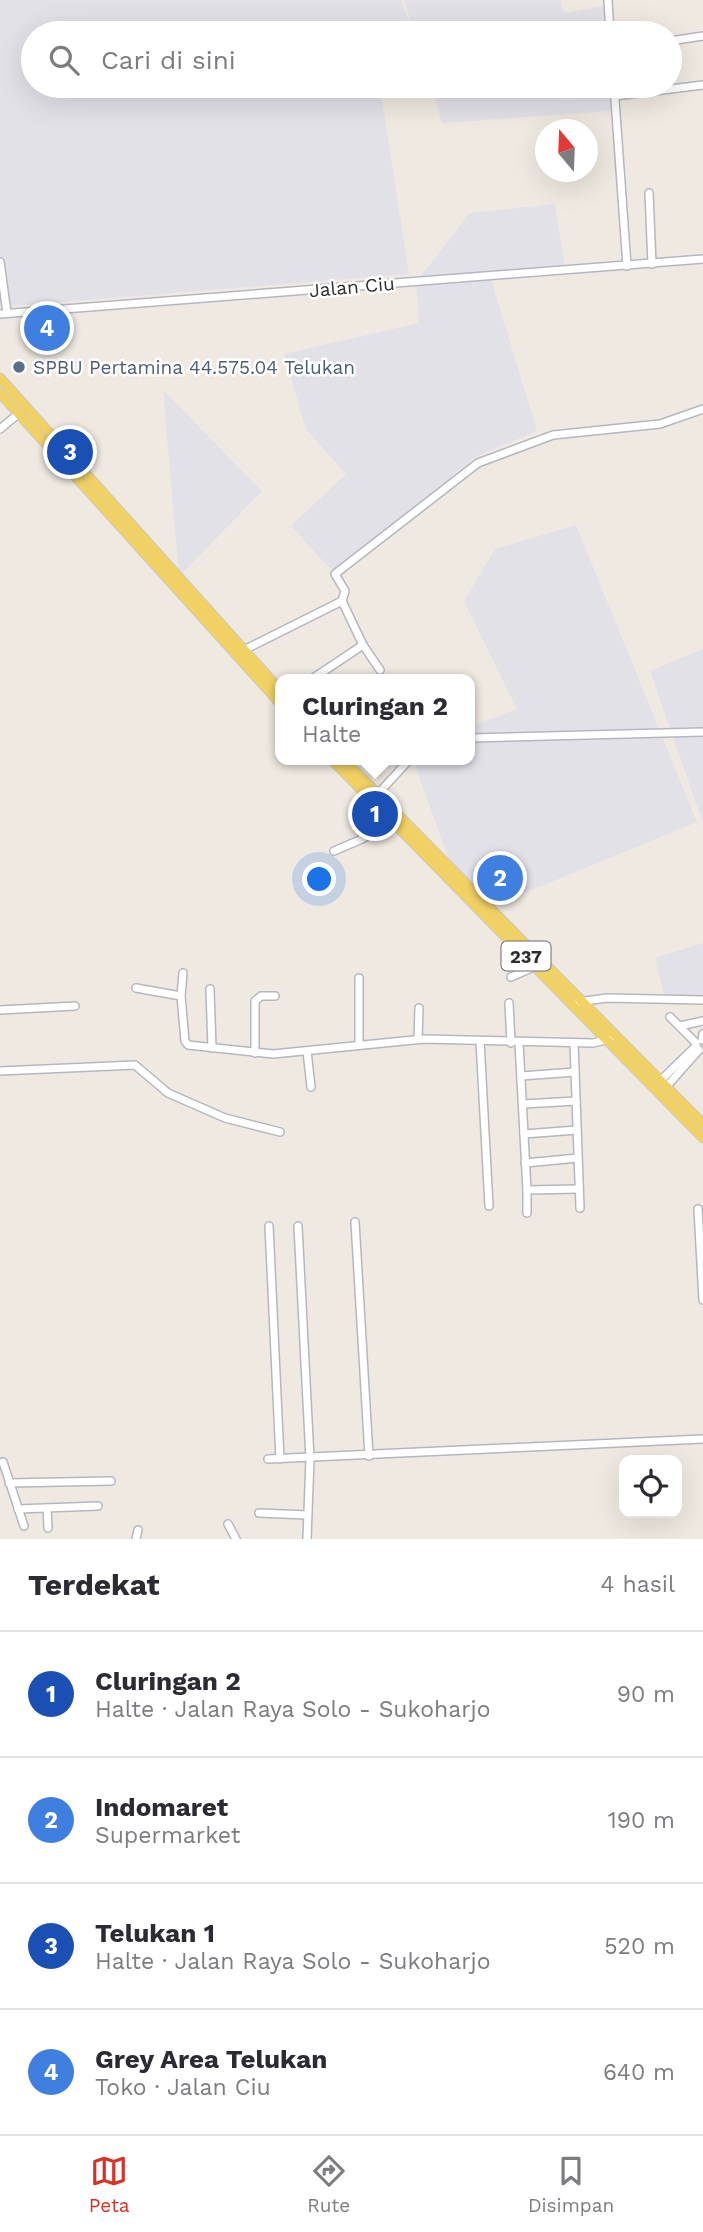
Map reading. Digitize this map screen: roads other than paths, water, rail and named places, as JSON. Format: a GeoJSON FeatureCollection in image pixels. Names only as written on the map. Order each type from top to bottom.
{"type":"FeatureCollection","features":[{"type":"Feature","properties":{"kind":"main road"},"geometry":{"type":"LineString","coordinates":[[0,378],[43,436],[275,684]]}},
{"type":"Feature","properties":{"kind":"main road"},"geometry":{"type":"LineString","coordinates":[[0,393],[18,414],[43,436]]}},
{"type":"Feature","properties":{"kind":"main road"},"geometry":{"type":"LineString","coordinates":[[76,472],[275,696]]}},
{"type":"Feature","properties":{"kind":"main road","name":"237"},"geometry":{"type":"LineString","coordinates":[[339,765],[377,795],[583,999],[703,1124]]}},
{"type":"Feature","properties":{"kind":"main road","name":"237"},"geometry":{"type":"LineString","coordinates":[[346,765],[389,821],[536,965],[703,1138]]}},
{"type":"Feature","properties":{"kind":"street"},"geometry":{"type":"LineString","coordinates":[[608,0],[609,21]]}},
{"type":"Feature","properties":{"kind":"street"},"geometry":{"type":"LineString","coordinates":[[682,39],[703,36]]}},
{"type":"Feature","properties":{"kind":"street"},"geometry":{"type":"LineString","coordinates":[[682,88],[703,85]]}},
{"type":"Feature","properties":{"kind":"street"},"geometry":{"type":"LineString","coordinates":[[615,98],[627,266]]}},
{"type":"Feature","properties":{"kind":"street"},"geometry":{"type":"LineString","coordinates":[[649,192],[652,264]]}},
{"type":"Feature","properties":{"kind":"street","name":"Jalan Ciu"},"geometry":{"type":"LineString","coordinates":[[4,314],[703,260]]}},
{"type":"Feature","properties":{"kind":"street"},"geometry":{"type":"LineString","coordinates":[[0,262],[4,314]]}},
{"type":"Feature","properties":{"kind":"street"},"geometry":{"type":"LineString","coordinates":[[380,670],[363,645],[342,601],[345,591],[335,574],[478,463],[553,435],[660,424],[703,409]]}},
{"type":"Feature","properties":{"kind":"street"},"geometry":{"type":"LineString","coordinates":[[0,429],[18,414]]}},
{"type":"Feature","properties":{"kind":"street"},"geometry":{"type":"LineString","coordinates":[[244,650],[342,601]]}},
{"type":"Feature","properties":{"kind":"street"},"geometry":{"type":"LineString","coordinates":[[320,674],[363,645]]}},
{"type":"Feature","properties":{"kind":"street"},"geometry":{"type":"LineString","coordinates":[[475,738],[703,732]]}},
{"type":"Feature","properties":{"kind":"street"},"geometry":{"type":"LineString","coordinates":[[377,795],[404,765]]}},
{"type":"Feature","properties":{"kind":"street"},"geometry":{"type":"LineString","coordinates":[[334,851],[362,839],[389,821]]}},
{"type":"Feature","properties":{"kind":"street"},"geometry":{"type":"LineString","coordinates":[[511,977],[536,965]]}},
{"type":"Feature","properties":{"kind":"street"},"geometry":{"type":"LineString","coordinates":[[183,973],[181,996],[186,1043],[212,1048],[256,1053],[307,1051],[359,1043],[418,1039],[575,1043],[608,1041],[617,1035]]}},
{"type":"Feature","properties":{"kind":"street"},"geometry":{"type":"LineString","coordinates":[[359,978],[359,1043]]}},
{"type":"Feature","properties":{"kind":"street"},"geometry":{"type":"LineString","coordinates":[[136,988],[181,996]]}},
{"type":"Feature","properties":{"kind":"street"},"geometry":{"type":"LineString","coordinates":[[210,989],[212,1048]]}},
{"type":"Feature","properties":{"kind":"street"},"geometry":{"type":"LineString","coordinates":[[256,1053],[255,1002],[258,997],[275,996]]}},
{"type":"Feature","properties":{"kind":"street"},"geometry":{"type":"LineString","coordinates":[[573,1004],[583,999],[703,1000]]}},
{"type":"Feature","properties":{"kind":"street"},"geometry":{"type":"LineString","coordinates":[[509,1003],[521,1076],[527,1213]]}},
{"type":"Feature","properties":{"kind":"street"},"geometry":{"type":"LineString","coordinates":[[0,1010],[75,1006]]}},
{"type":"Feature","properties":{"kind":"street"},"geometry":{"type":"LineString","coordinates":[[418,1039],[419,1008]]}},
{"type":"Feature","properties":{"kind":"street"},"geometry":{"type":"LineString","coordinates":[[664,1083],[700,1044],[670,1017]]}},
{"type":"Feature","properties":{"kind":"street"},"geometry":{"type":"LineString","coordinates":[[680,1026],[703,1021]]}},
{"type":"Feature","properties":{"kind":"street"},"geometry":{"type":"LineString","coordinates":[[480,1041],[488,1206]]}},
{"type":"Feature","properties":{"kind":"street"},"geometry":{"type":"LineString","coordinates":[[575,1043],[580,1208]]}},
{"type":"Feature","properties":{"kind":"street"},"geometry":{"type":"LineString","coordinates":[[307,1051],[311,1087]]}},
{"type":"Feature","properties":{"kind":"street"},"geometry":{"type":"LineString","coordinates":[[0,1070],[135,1065],[168,1093],[225,1118],[280,1132]]}},
{"type":"Feature","properties":{"kind":"street"},"geometry":{"type":"LineString","coordinates":[[521,1076],[575,1072]]}},
{"type":"Feature","properties":{"kind":"street"},"geometry":{"type":"LineString","coordinates":[[523,1104],[576,1101]]}},
{"type":"Feature","properties":{"kind":"street"},"geometry":{"type":"LineString","coordinates":[[524,1134],[577,1130]]}},
{"type":"Feature","properties":{"kind":"street"},"geometry":{"type":"LineString","coordinates":[[525,1163],[578,1158]]}},
{"type":"Feature","properties":{"kind":"street"},"geometry":{"type":"LineString","coordinates":[[527,1190],[579,1189]]}},
{"type":"Feature","properties":{"kind":"street"},"geometry":{"type":"LineString","coordinates":[[698,1209],[703,1300]]}},
{"type":"Feature","properties":{"kind":"street"},"geometry":{"type":"LineString","coordinates":[[355,1222],[369,1456]]}},
{"type":"Feature","properties":{"kind":"street"},"geometry":{"type":"LineString","coordinates":[[269,1226],[280,1459]]}},
{"type":"Feature","properties":{"kind":"street"},"geometry":{"type":"LineString","coordinates":[[298,1226],[310,1459],[307,1539]]}},
{"type":"Feature","properties":{"kind":"street"},"geometry":{"type":"LineString","coordinates":[[268,1459],[703,1439]]}},
{"type":"Feature","properties":{"kind":"street"},"geometry":{"type":"LineString","coordinates":[[13,1463],[2,1462],[24,1526]]}},
{"type":"Feature","properties":{"kind":"street"},"geometry":{"type":"LineString","coordinates":[[9,1483],[111,1481]]}},
{"type":"Feature","properties":{"kind":"street"},"geometry":{"type":"LineString","coordinates":[[18,1509],[98,1506]]}},
{"type":"Feature","properties":{"kind":"street"},"geometry":{"type":"LineString","coordinates":[[47,1508],[48,1528]]}},
{"type":"Feature","properties":{"kind":"street"},"geometry":{"type":"LineString","coordinates":[[259,1513],[307,1515]]}},
{"type":"Feature","properties":{"kind":"street"},"geometry":{"type":"LineString","coordinates":[[228,1524],[236,1539]]}},
{"type":"Feature","properties":{"kind":"place","name":"Grey Area Telukan"},"geometry":{"type":"Point","coordinates":[47,328]}},
{"type":"Feature","properties":{"kind":"place","name":"SPBU Pertamina 44.575.04 Telukan"},"geometry":{"type":"Point","coordinates":[19,367]}},
{"type":"Feature","properties":{"kind":"place","name":"Telukan 1"},"geometry":{"type":"Point","coordinates":[70,452]}},
{"type":"Feature","properties":{"kind":"place","name":"Cluringan 2"},"geometry":{"type":"Point","coordinates":[375,814]}},
{"type":"Feature","properties":{"kind":"place","name":"Indomaret"},"geometry":{"type":"Point","coordinates":[500,878]}}]}
